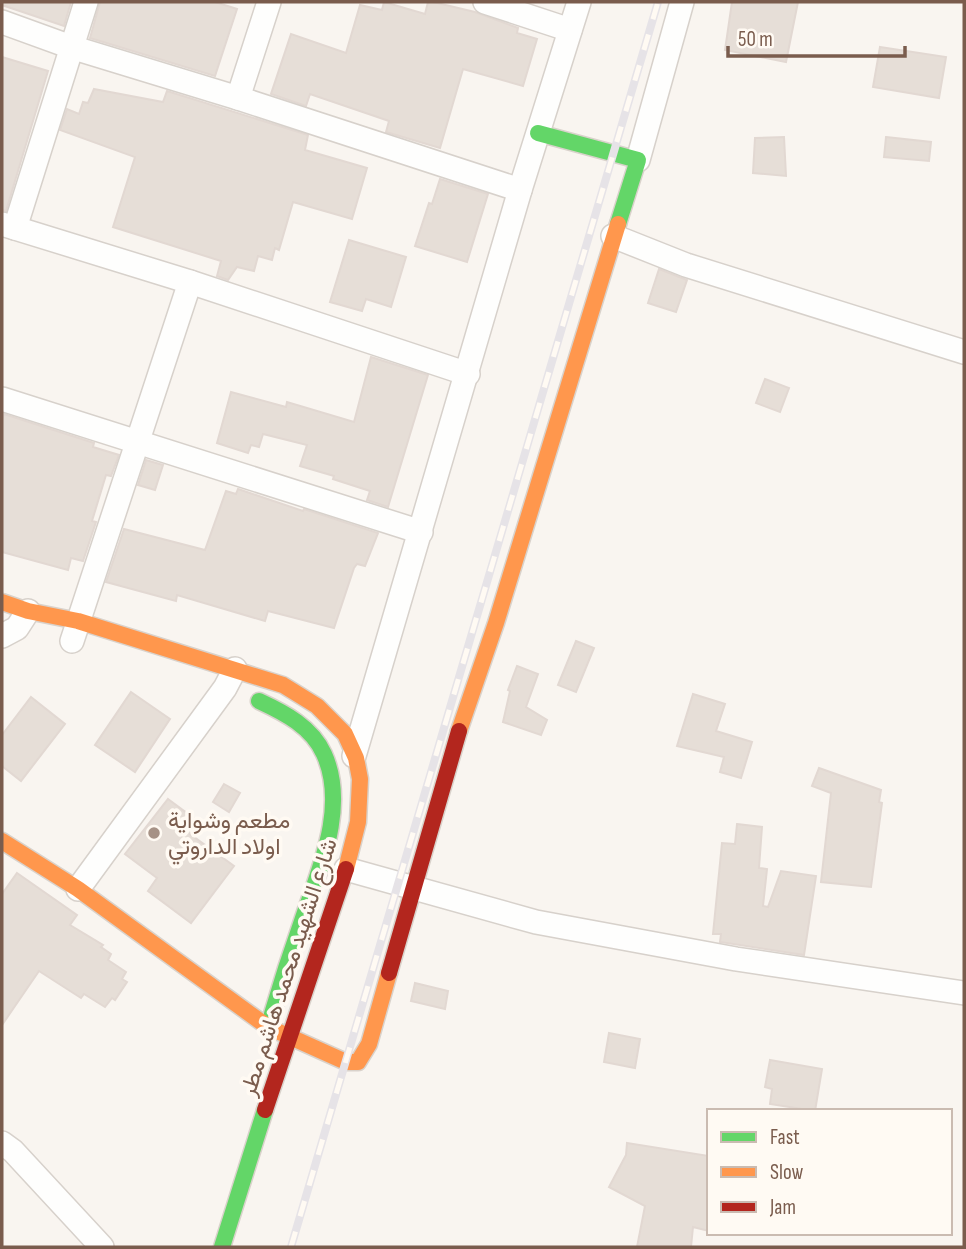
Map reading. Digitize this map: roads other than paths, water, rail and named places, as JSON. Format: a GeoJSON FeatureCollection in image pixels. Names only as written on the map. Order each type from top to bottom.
{"type":"FeatureCollection","features":[{"type":"Feature","properties":{"kind":"street"},"geometry":{"type":"LineString","coordinates":[[86,2],[8,226],[468,373]]}},
{"type":"Feature","properties":{"kind":"street"},"geometry":{"type":"LineString","coordinates":[[238,98],[269,2]]}},
{"type":"Feature","properties":{"kind":"street"},"geometry":{"type":"LineString","coordinates":[[485,2],[570,30]]}},
{"type":"Feature","properties":{"kind":"street"},"geometry":{"type":"LineString","coordinates":[[331,771],[355,755],[520,190],[579,2]]}},
{"type":"Feature","properties":{"kind":"street"},"geometry":{"type":"LineString","coordinates":[[2,841],[78,889],[266,1034],[289,1037],[346,1062],[358,1062],[369,1044],[450,758],[496,623],[638,160],[682,2]]}},
{"type":"Feature","properties":{"kind":"street"},"geometry":{"type":"LineString","coordinates":[[2,22],[71,47],[520,190]]}},
{"type":"Feature","properties":{"kind":"street"},"geometry":{"type":"LineString","coordinates":[[538,133],[638,160]]}},
{"type":"Feature","properties":{"kind":"street"},"geometry":{"type":"LineString","coordinates":[[613,236],[686,265],[964,352]]}},
{"type":"Feature","properties":{"kind":"street"},"geometry":{"type":"LineString","coordinates":[[74,636],[190,282]]}},
{"type":"Feature","properties":{"kind":"street"},"geometry":{"type":"LineString","coordinates":[[2,399],[421,532]]}},
{"type":"Feature","properties":{"kind":"street","name":"شارع الشهيد محمد هاشم مطر"},"geometry":{"type":"LineString","coordinates":[[2,602],[18,626],[74,636],[232,686],[297,720],[313,734],[331,771],[332,796],[324,852],[266,1034]]}},
{"type":"Feature","properties":{"kind":"street","name":"شارع الشهيد محمد هاشم مطر"},"geometry":{"type":"LineString","coordinates":[[222,1247],[346,869],[358,809],[360,781],[355,755],[339,726],[309,698],[283,685],[232,686]]}},
{"type":"Feature","properties":{"kind":"street"},"geometry":{"type":"LineString","coordinates":[[78,889],[232,686]]}},
{"type":"Feature","properties":{"kind":"street"},"geometry":{"type":"LineString","coordinates":[[346,869],[536,922],[736,959],[964,993]]}},
{"type":"Feature","properties":{"kind":"street"},"geometry":{"type":"LineString","coordinates":[[2,1143],[13,1151],[103,1247]]}},
{"type":"Feature","properties":{"kind":"railway"},"geometry":{"type":"LineString","coordinates":[[291,1247],[658,2]]}},
{"type":"Feature","properties":{"kind":"place","name":"مطعم وشواية اولاد الداروتي"},"geometry":{"type":"Point","coordinates":[154,833]}}]}
